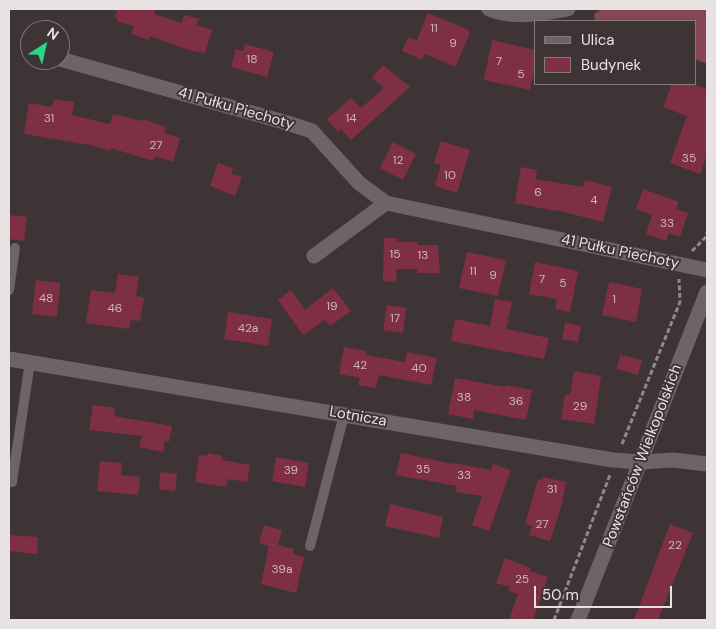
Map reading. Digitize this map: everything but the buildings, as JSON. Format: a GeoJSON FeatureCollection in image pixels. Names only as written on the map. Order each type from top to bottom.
{"type":"FeatureCollection","features":[{"type":"Feature","properties":{"kind":"street"},"geometry":{"type":"LineString","coordinates":[[489,9],[499,13],[534,15],[568,9]]}},
{"type":"Feature","properties":{"kind":"street","name":"41 Pułku Piechoty"},"geometry":{"type":"LineString","coordinates":[[70,62],[312,131],[359,184],[386,203],[707,270]]}},
{"type":"Feature","properties":{"kind":"street"},"geometry":{"type":"LineString","coordinates":[[314,256],[386,203]]}},
{"type":"Feature","properties":{"kind":"street","name":"Powstańców Wielkopolskich"},"geometry":{"type":"LineString","coordinates":[[578,620],[707,292]]}},
{"type":"Feature","properties":{"kind":"street","name":"Lotnicza"},"geometry":{"type":"LineString","coordinates":[[9,359],[613,460],[641,462],[673,460],[707,464]]}},
{"type":"Feature","properties":{"kind":"lane"},"geometry":{"type":"LineString","coordinates":[[9,290],[15,248]]}},
{"type":"Feature","properties":{"kind":"lane"},"geometry":{"type":"LineString","coordinates":[[9,482],[12,482],[30,362]]}},
{"type":"Feature","properties":{"kind":"lane"},"geometry":{"type":"LineString","coordinates":[[310,546],[344,415]]}},
{"type":"Feature","properties":{"kind":"path"},"geometry":{"type":"LineString","coordinates":[[554,620],[610,480],[613,460],[637,409],[680,302],[678,281],[684,265],[688,256],[705,238],[707,233]]}},
{"type":"Feature","properties":{"kind":"shaded area"},"geometry":{"type":"Polygon","coordinates":[[[602,9],[707,9],[707,64],[696,59],[696,20],[595,20],[594,14],[602,9]]]}}]}
